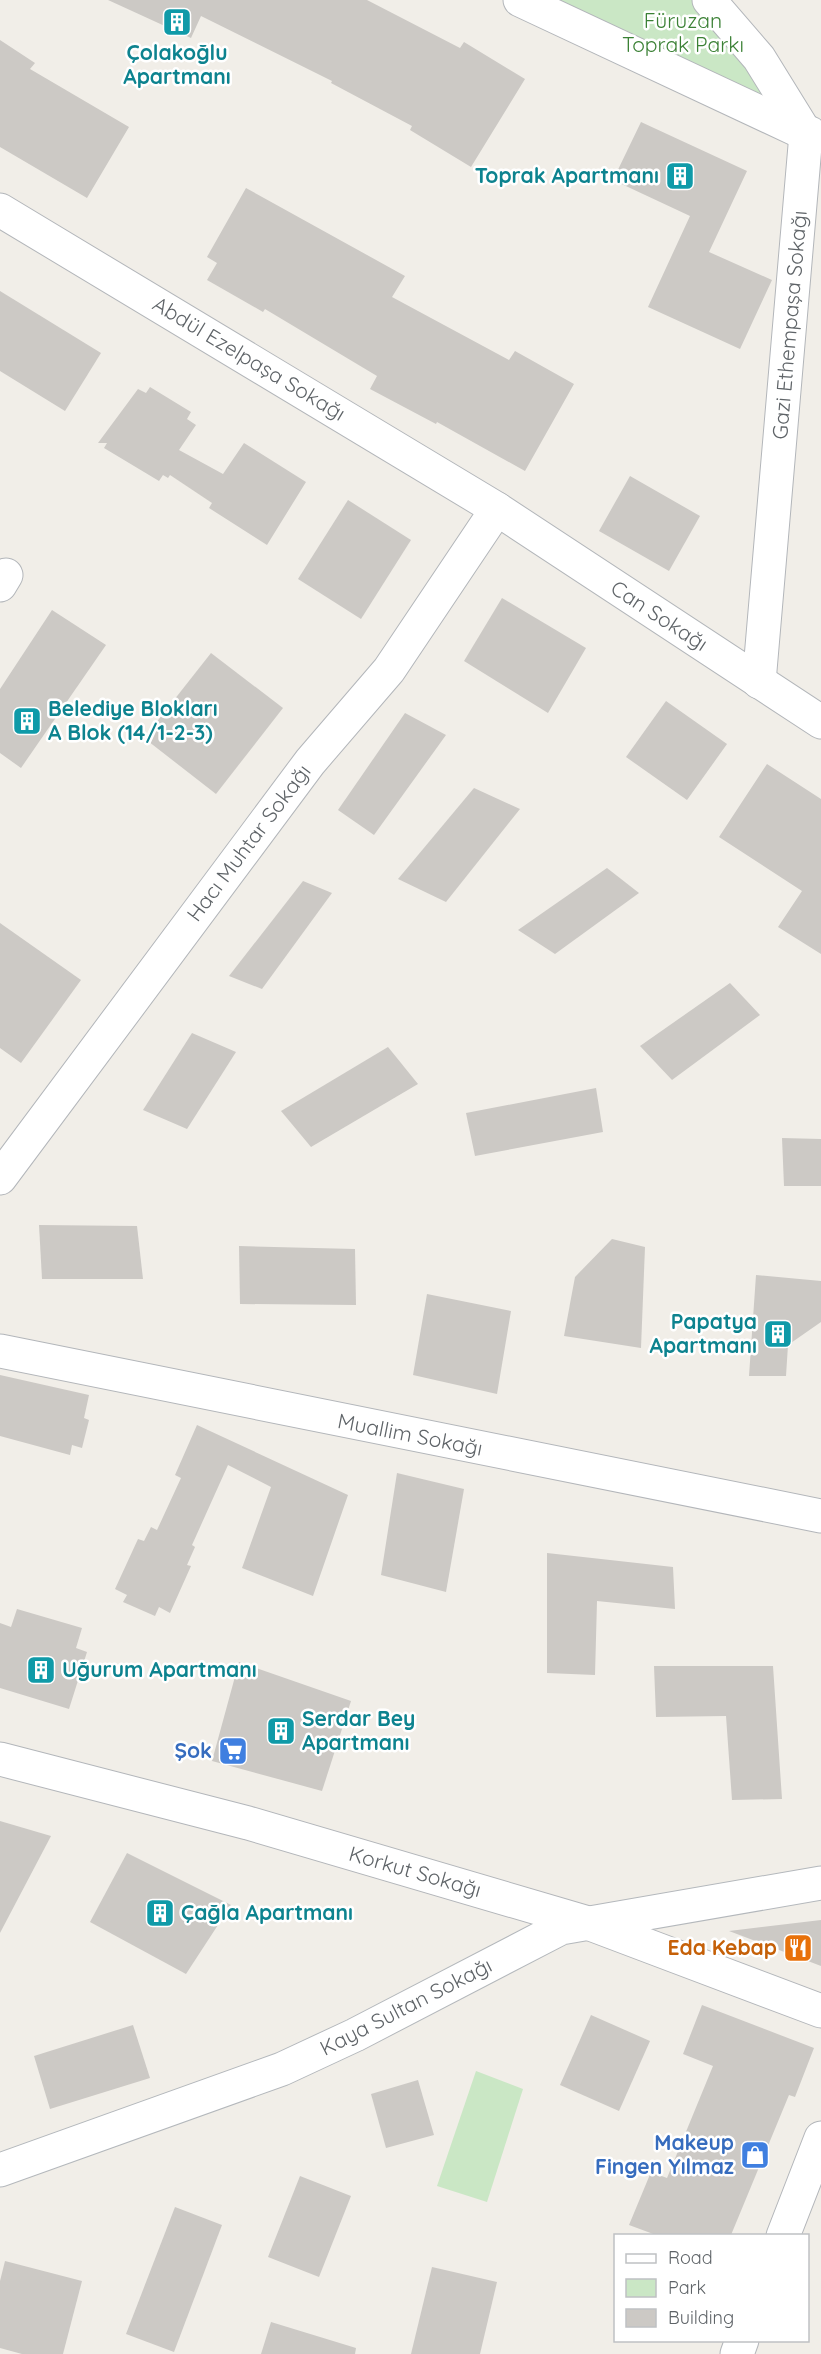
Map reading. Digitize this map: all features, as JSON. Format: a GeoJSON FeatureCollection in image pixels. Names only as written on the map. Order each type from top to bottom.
{"type":"FeatureCollection","features":[{"type":"Feature","properties":{"kind":"street"},"geometry":{"type":"LineString","coordinates":[[520,0],[814,131]]}},
{"type":"Feature","properties":{"kind":"street"},"geometry":{"type":"LineString","coordinates":[[709,0],[759,58],[814,131]]}},
{"type":"Feature","properties":{"kind":"street","name":"Gazi Ethempaşa Sokağı"},"geometry":{"type":"LineString","coordinates":[[759,682],[814,131]]}},
{"type":"Feature","properties":{"kind":"street","name":"Abdül Ezelpaşa Sokağı"},"geometry":{"type":"LineString","coordinates":[[0,210],[497,509]]}},
{"type":"Feature","properties":{"kind":"street","name":"Can Sokağı"},"geometry":{"type":"LineString","coordinates":[[497,509],[821,723]]}},
{"type":"Feature","properties":{"kind":"street","name":"Hacı Muhtar Sokağı"},"geometry":{"type":"LineString","coordinates":[[0,1178],[11,1139],[310,762],[389,670],[497,509]]}},
{"type":"Feature","properties":{"kind":"street","name":"Muallim Sokağı"},"geometry":{"type":"LineString","coordinates":[[0,1351],[821,1516]]}},
{"type":"Feature","properties":{"kind":"street","name":"Korkut Sokağı"},"geometry":{"type":"LineString","coordinates":[[0,1759],[248,1823],[585,1922],[821,2011]]}},
{"type":"Feature","properties":{"kind":"street","name":"Kaya Sultan Sokağı"},"geometry":{"type":"LineString","coordinates":[[0,2170],[263,2076],[378,2023],[542,1936],[585,1922],[821,1883]]}},
{"type":"Feature","properties":{"kind":"street"},"geometry":{"type":"LineString","coordinates":[[783,2234],[821,2138]]}},
{"type":"Feature","properties":{"kind":"green space","name":"Füruzan Toprak Parkı"},"geometry":{"type":"Polygon","coordinates":[[[542,0],[697,0],[785,113],[542,0]]]}},
{"type":"Feature","properties":{"kind":"green space"},"geometry":{"type":"Polygon","coordinates":[[[476,2071],[523,2089],[487,2202],[437,2186],[476,2071]]]}},
{"type":"Feature","properties":{"kind":"building"},"geometry":{"type":"Polygon","coordinates":[[[108,0],[367,0],[460,48],[464,42],[525,79],[471,167],[410,130],[412,126],[331,83],[332,81],[201,16],[191,38],[108,0]]]}},
{"type":"Feature","properties":{"kind":"building"},"geometry":{"type":"Polygon","coordinates":[[[0,40],[35,63],[30,69],[129,127],[87,198],[0,147],[0,40]]]}},
{"type":"Feature","properties":{"kind":"building"},"geometry":{"type":"Polygon","coordinates":[[[641,122],[747,171],[709,252],[772,280],[740,349],[648,307],[690,216],[613,180],[641,122]]]}},
{"type":"Feature","properties":{"kind":"building"},"geometry":{"type":"Polygon","coordinates":[[[246,188],[405,276],[392,297],[509,360],[515,351],[574,384],[525,471],[437,422],[436,424],[370,389],[377,376],[265,309],[263,312],[207,280],[217,263],[207,257],[246,188]]]}},
{"type":"Feature","properties":{"kind":"building"},"geometry":{"type":"Polygon","coordinates":[[[0,291],[101,353],[65,411],[0,371],[0,291]]]}},
{"type":"Feature","properties":{"kind":"building"},"geometry":{"type":"Polygon","coordinates":[[[150,387],[191,412],[187,419],[196,425],[179,450],[223,474],[244,443],[306,482],[267,545],[209,508],[212,503],[170,475],[168,478],[163,475],[159,481],[104,448],[107,443],[98,443],[138,389],[146,393],[150,387]]]}},
{"type":"Feature","properties":{"kind":"building"},"geometry":{"type":"Polygon","coordinates":[[[630,476],[700,516],[669,571],[599,531],[630,476]]]}},
{"type":"Feature","properties":{"kind":"building"},"geometry":{"type":"Polygon","coordinates":[[[348,500],[411,540],[361,619],[298,579],[348,500]]]}},
{"type":"Feature","properties":{"kind":"building"},"geometry":{"type":"Polygon","coordinates":[[[502,598],[586,648],[548,713],[464,661],[502,598]]]}},
{"type":"Feature","properties":{"kind":"building","name":"Belediye Blokları A Blok (14/1-2-3)"},"geometry":{"type":"Polygon","coordinates":[[[52,610],[106,645],[21,768],[0,753],[0,689],[52,610]]]}},
{"type":"Feature","properties":{"kind":"building"},"geometry":{"type":"Polygon","coordinates":[[[211,653],[283,708],[216,794],[144,738],[211,653]]]}},
{"type":"Feature","properties":{"kind":"building"},"geometry":{"type":"Polygon","coordinates":[[[666,701],[727,744],[687,800],[626,757],[666,701]]]}},
{"type":"Feature","properties":{"kind":"building"},"geometry":{"type":"Polygon","coordinates":[[[405,713],[446,735],[374,835],[338,810],[405,713]]]}},
{"type":"Feature","properties":{"kind":"building"},"geometry":{"type":"Polygon","coordinates":[[[767,764],[821,799],[821,954],[778,927],[802,891],[719,837],[767,764]]]}},
{"type":"Feature","properties":{"kind":"building"},"geometry":{"type":"Polygon","coordinates":[[[474,788],[520,809],[446,902],[398,879],[474,788]]]}},
{"type":"Feature","properties":{"kind":"building"},"geometry":{"type":"Polygon","coordinates":[[[607,868],[639,893],[555,954],[518,930],[607,868]]]}},
{"type":"Feature","properties":{"kind":"building"},"geometry":{"type":"Polygon","coordinates":[[[303,881],[332,893],[262,989],[229,976],[303,881]]]}},
{"type":"Feature","properties":{"kind":"building"},"geometry":{"type":"Polygon","coordinates":[[[0,923],[81,980],[21,1063],[0,1048],[0,923]]]}},
{"type":"Feature","properties":{"kind":"building"},"geometry":{"type":"Polygon","coordinates":[[[730,983],[760,1015],[672,1080],[640,1046],[730,983]]]}},
{"type":"Feature","properties":{"kind":"building"},"geometry":{"type":"Polygon","coordinates":[[[192,1033],[236,1052],[187,1129],[143,1110],[192,1033]]]}},
{"type":"Feature","properties":{"kind":"building"},"geometry":{"type":"Polygon","coordinates":[[[388,1047],[418,1084],[311,1147],[281,1111],[388,1047]]]}},
{"type":"Feature","properties":{"kind":"building"},"geometry":{"type":"Polygon","coordinates":[[[596,1088],[603,1132],[475,1156],[466,1113],[596,1088]]]}},
{"type":"Feature","properties":{"kind":"building"},"geometry":{"type":"Polygon","coordinates":[[[782,1138],[821,1139],[821,1186],[784,1186],[782,1138]]]}},
{"type":"Feature","properties":{"kind":"building"},"geometry":{"type":"Polygon","coordinates":[[[39,1225],[137,1226],[143,1279],[42,1279],[39,1225]]]}},
{"type":"Feature","properties":{"kind":"building"},"geometry":{"type":"Polygon","coordinates":[[[612,1239],[645,1247],[641,1348],[564,1336],[575,1277],[612,1239]]]}},
{"type":"Feature","properties":{"kind":"building"},"geometry":{"type":"Polygon","coordinates":[[[239,1246],[355,1249],[356,1305],[240,1304],[239,1246]]]}},
{"type":"Feature","properties":{"kind":"building","name":"Papatya Apartmanı"},"geometry":{"type":"Polygon","coordinates":[[[756,1275],[821,1281],[821,1322],[788,1345],[786,1376],[749,1376],[756,1275]]]}},
{"type":"Feature","properties":{"kind":"building"},"geometry":{"type":"Polygon","coordinates":[[[427,1294],[511,1311],[497,1394],[413,1375],[427,1294]]]}},
{"type":"Feature","properties":{"kind":"building"},"geometry":{"type":"Polygon","coordinates":[[[0,1375],[89,1395],[84,1418],[89,1420],[82,1448],[72,1445],[70,1455],[0,1436],[0,1375]]]}},
{"type":"Feature","properties":{"kind":"building"},"geometry":{"type":"Polygon","coordinates":[[[197,1425],[348,1495],[313,1596],[242,1568],[271,1487],[228,1465],[192,1545],[195,1547],[187,1565],[191,1566],[170,1613],[159,1607],[155,1616],[123,1602],[127,1595],[115,1589],[138,1539],[144,1541],[151,1527],[157,1530],[181,1478],[175,1475],[197,1425]]]}},
{"type":"Feature","properties":{"kind":"building"},"geometry":{"type":"Polygon","coordinates":[[[397,1473],[464,1489],[446,1592],[381,1575],[397,1473]]]}},
{"type":"Feature","properties":{"kind":"building"},"geometry":{"type":"Polygon","coordinates":[[[547,1553],[673,1567],[675,1609],[597,1601],[595,1675],[547,1673],[547,1553]]]}},
{"type":"Feature","properties":{"kind":"building","name":"Uğurum Apartmanı"},"geometry":{"type":"Polygon","coordinates":[[[17,1609],[82,1628],[76,1648],[87,1652],[69,1709],[0,1688],[0,1623],[11,1627],[17,1609]]]}},
{"type":"Feature","properties":{"kind":"building","name":"Serdar Bey Apartmanı"},"geometry":{"type":"Polygon","coordinates":[[[239,1662],[351,1701],[322,1791],[212,1761],[239,1662]]]}},
{"type":"Feature","properties":{"kind":"building"},"geometry":{"type":"Polygon","coordinates":[[[654,1666],[773,1666],[782,1799],[732,1800],[726,1716],[656,1717],[654,1666]]]}},
{"type":"Feature","properties":{"kind":"building"},"geometry":{"type":"Polygon","coordinates":[[[0,1821],[51,1836],[0,1933],[0,1821]]]}},
{"type":"Feature","properties":{"kind":"building","name":"Çağla Apartmanı"},"geometry":{"type":"Polygon","coordinates":[[[127,1853],[231,1905],[186,1974],[90,1922],[127,1853]]]}},
{"type":"Feature","properties":{"kind":"building","name":"Eda Kebap"},"geometry":{"type":"Polygon","coordinates":[[[821,1920],[821,1966],[729,1931],[821,1920]]]}},
{"type":"Feature","properties":{"kind":"building"},"geometry":{"type":"Polygon","coordinates":[[[702,2005],[814,2048],[795,2097],[789,2095],[731,2234],[653,2234],[629,2225],[651,2172],[667,2178],[713,2066],[683,2054],[702,2005]]]}},
{"type":"Feature","properties":{"kind":"building"},"geometry":{"type":"Polygon","coordinates":[[[591,2015],[650,2041],[619,2111],[560,2085],[591,2015]]]}},
{"type":"Feature","properties":{"kind":"building"},"geometry":{"type":"Polygon","coordinates":[[[133,2025],[150,2078],[50,2109],[34,2056],[133,2025]]]}},
{"type":"Feature","properties":{"kind":"building"},"geometry":{"type":"Polygon","coordinates":[[[418,2080],[434,2135],[386,2148],[371,2094],[418,2080]]]}},
{"type":"Feature","properties":{"kind":"building"},"geometry":{"type":"Polygon","coordinates":[[[300,2176],[351,2196],[319,2277],[268,2257],[300,2176]]]}},
{"type":"Feature","properties":{"kind":"building"},"geometry":{"type":"Polygon","coordinates":[[[175,2207],[222,2225],[174,2352],[126,2334],[175,2207]]]}},
{"type":"Feature","properties":{"kind":"building"},"geometry":{"type":"Polygon","coordinates":[[[5,2261],[82,2281],[63,2354],[22,2354],[0,2348],[0,2281],[5,2261]]]}},
{"type":"Feature","properties":{"kind":"building"},"geometry":{"type":"Polygon","coordinates":[[[432,2267],[497,2282],[480,2354],[411,2354],[432,2267]]]}},
{"type":"Feature","properties":{"kind":"building"},"geometry":{"type":"Polygon","coordinates":[[[271,2322],[356,2348],[355,2354],[261,2354],[271,2322]]]}},
{"type":"Feature","properties":{"kind":"place","name":"Çolakoğlu Apartmanı"},"geometry":{"type":"Point","coordinates":[177,22]}},
{"type":"Feature","properties":{"kind":"place","name":"Toprak Apartmanı"},"geometry":{"type":"Point","coordinates":[680,176]}},
{"type":"Feature","properties":{"kind":"place","name":"Belediye Blokları A Blok (14/1-2-3)"},"geometry":{"type":"Point","coordinates":[27,721]}},
{"type":"Feature","properties":{"kind":"place","name":"Papatya Apartmanı"},"geometry":{"type":"Point","coordinates":[778,1334]}},
{"type":"Feature","properties":{"kind":"place","name":"Uğurum Apartmanı"},"geometry":{"type":"Point","coordinates":[41,1670]}},
{"type":"Feature","properties":{"kind":"place","name":"Serdar Bey Apartmanı"},"geometry":{"type":"Point","coordinates":[281,1731]}},
{"type":"Feature","properties":{"kind":"place","name":"Şok"},"geometry":{"type":"Point","coordinates":[233,1751]}},
{"type":"Feature","properties":{"kind":"place","name":"Çağla Apartmanı"},"geometry":{"type":"Point","coordinates":[160,1913]}},
{"type":"Feature","properties":{"kind":"place","name":"Eda Kebap"},"geometry":{"type":"Point","coordinates":[798,1948]}},
{"type":"Feature","properties":{"kind":"place","name":"Makeup Fingen Yılmaz"},"geometry":{"type":"Point","coordinates":[755,2155]}}]}
